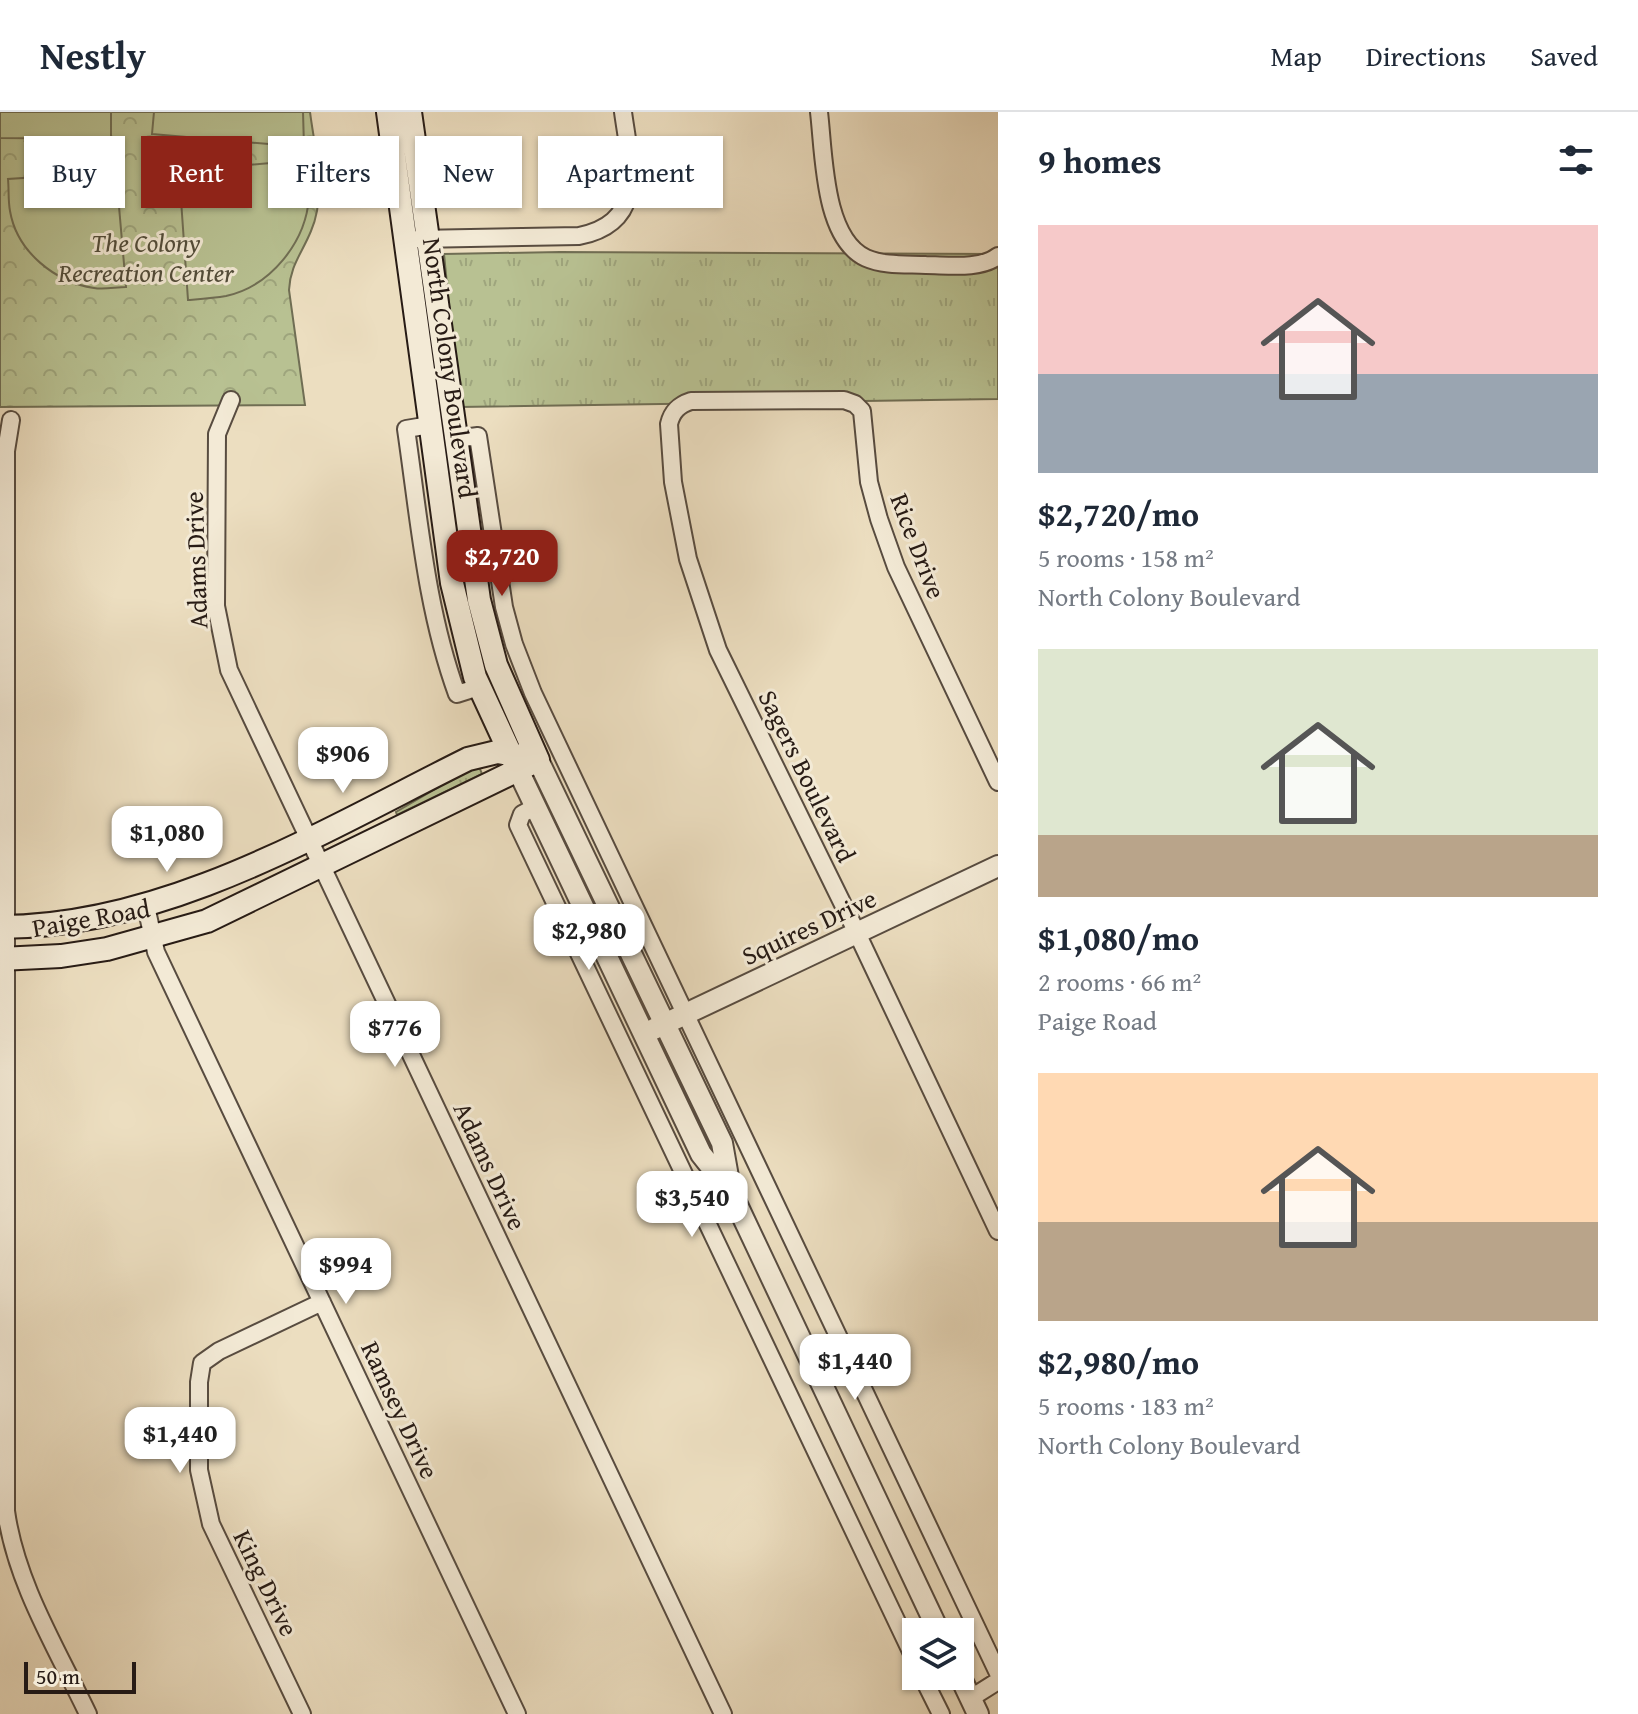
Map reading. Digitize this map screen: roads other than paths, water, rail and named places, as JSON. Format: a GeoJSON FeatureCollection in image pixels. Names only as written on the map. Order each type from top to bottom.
{"type":"FeatureCollection","features":[{"type":"Feature","properties":{"kind":"main road","name":"North Colony Boulevard"},"geometry":{"type":"LineString","coordinates":[[388,112],[452,583],[479,687],[514,761]]}},
{"type":"Feature","properties":{"kind":"main road","name":"North Colony Boulevard"},"geometry":{"type":"LineString","coordinates":[[410,112],[473,571],[486,633],[507,693],[538,760]]}},
{"type":"Feature","properties":{"kind":"main road"},"geometry":{"type":"LineString","coordinates":[[468,759],[487,732],[490,711]]}},
{"type":"Feature","properties":{"kind":"main road","name":"Paige Road"},"geometry":{"type":"LineString","coordinates":[[3,927],[74,922],[146,906],[203,886],[468,759],[538,760]]}},
{"type":"Feature","properties":{"kind":"main road","name":"Paige Road"},"geometry":{"type":"LineString","coordinates":[[2,959],[61,956],[107,949],[207,921],[321,865],[514,761]]}},
{"type":"Feature","properties":{"kind":"street"},"geometry":{"type":"LineString","coordinates":[[404,239],[579,236],[598,232],[623,210],[630,194],[631,176],[623,112]]}},
{"type":"Feature","properties":{"kind":"street"},"geometry":{"type":"LineString","coordinates":[[819,112],[836,225],[849,245],[865,258],[890,264],[936,265],[971,264],[993,260],[998,256]]}},
{"type":"Feature","properties":{"kind":"street","name":"Adams Drive"},"geometry":{"type":"LineString","coordinates":[[231,400],[217,434],[216,606],[229,670],[723,1714]]}},
{"type":"Feature","properties":{"kind":"street","name":"Rice Drive"},"geometry":{"type":"LineString","coordinates":[[765,400],[844,400],[862,411],[869,482],[896,567],[998,782]]}},
{"type":"Feature","properties":{"kind":"street","name":"Sagers Boulevard"},"geometry":{"type":"LineString","coordinates":[[765,400],[691,401],[681,404],[671,414],[673,482],[688,559],[718,650],[998,1231]]}},
{"type":"Feature","properties":{"kind":"street"},"geometry":{"type":"LineString","coordinates":[[11,420],[6,451],[2,959],[6,1511],[10,1541],[19,1569],[88,1714]]}},
{"type":"Feature","properties":{"kind":"street"},"geometry":{"type":"LineString","coordinates":[[455,439],[478,436],[496,566],[514,644],[533,693],[998,1673]]}},
{"type":"Feature","properties":{"kind":"street","name":"North Colony Boulevard"},"geometry":{"type":"LineString","coordinates":[[538,760],[722,1143],[731,1192]]}},
{"type":"Feature","properties":{"kind":"street","name":"North Colony Boulevard"},"geometry":{"type":"LineString","coordinates":[[514,761],[701,1154],[731,1192],[932,1618]]}},
{"type":"Feature","properties":{"kind":"street"},"geometry":{"type":"LineString","coordinates":[[535,807],[522,814],[518,825],[902,1633]]}},
{"type":"Feature","properties":{"kind":"street","name":"Squires Drive"},"geometry":{"type":"LineString","coordinates":[[643,1034],[998,866]]}},
{"type":"Feature","properties":{"kind":"street","name":"Ramsey Drive"},"geometry":{"type":"LineString","coordinates":[[146,906],[156,952],[517,1714]]}},
{"type":"Feature","properties":{"kind":"street"},"geometry":{"type":"LineString","coordinates":[[622,1044],[643,1034]]}},
{"type":"Feature","properties":{"kind":"street","name":"King Drive"},"geometry":{"type":"LineString","coordinates":[[302,1714],[211,1524],[199,1470],[199,1382],[202,1363],[219,1351],[322,1302]]}},
{"type":"Feature","properties":{"kind":"street"},"geometry":{"type":"LineString","coordinates":[[974,1706],[998,1681]]}},
{"type":"Feature","properties":{"kind":"street"},"geometry":{"type":"LineString","coordinates":[[929,1690],[941,1714]]}},
{"type":"Feature","properties":{"kind":"park label","name":"The Colony Recreation Center"},"geometry":{"type":"Point","coordinates":[146,258]}}]}
